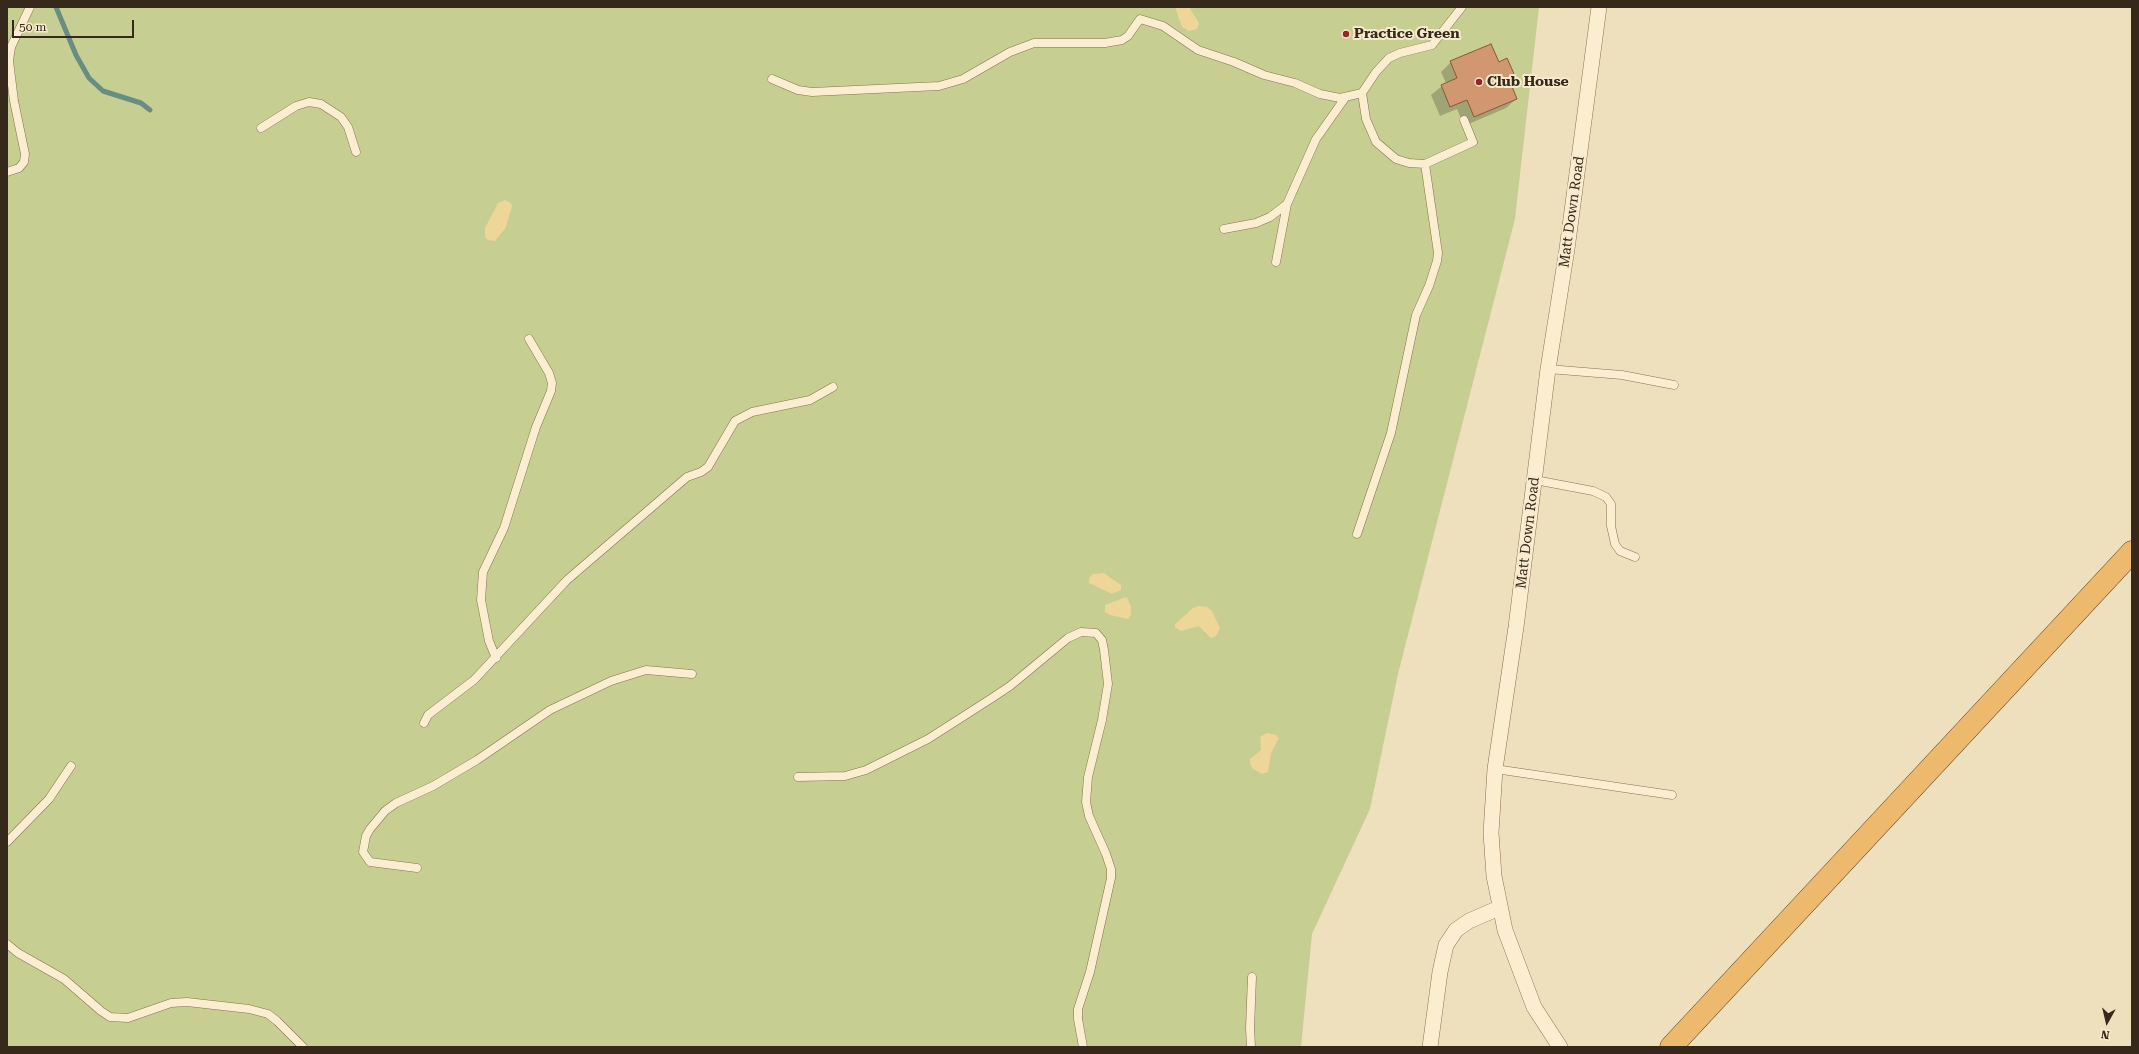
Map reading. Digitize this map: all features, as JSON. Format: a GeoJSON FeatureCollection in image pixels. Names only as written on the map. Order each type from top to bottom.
{"type":"FeatureCollection","features":[{"type":"Feature","properties":{"kind":"highway"},"geometry":{"type":"LineString","coordinates":[[1672,1047],[2132,552]]}},
{"type":"Feature","properties":{"kind":"street","name":"Matt Down Road"},"geometry":{"type":"LineString","coordinates":[[1560,1047],[1534,1006],[1505,930],[1499,908],[1494,876],[1491,833],[1495,769],[1516,627],[1548,369],[1567,249],[1599,7]]}},
{"type":"Feature","properties":{"kind":"street"},"geometry":{"type":"LineString","coordinates":[[1430,1047],[1440,972],[1446,945],[1456,930],[1469,921],[1499,908]]}},
{"type":"Feature","properties":{"kind":"lane"},"geometry":{"type":"LineString","coordinates":[[7,172],[19,168],[24,162],[26,154],[14,101],[9,61],[11,47],[30,7]]}},
{"type":"Feature","properties":{"kind":"lane"},"geometry":{"type":"LineString","coordinates":[[772,79],[798,90],[812,92],[939,86],[963,79],[1010,52],[1034,43],[1105,43],[1122,40],[1128,36],[1140,19],[1169,30],[1198,50],[1264,74],[1295,83],[1320,94],[1344,98],[1362,93],[1376,72],[1390,58],[1406,51],[1432,46],[1462,7]]}},
{"type":"Feature","properties":{"kind":"lane"},"geometry":{"type":"LineString","coordinates":[[1362,93],[1366,119],[1376,142],[1396,159],[1409,163],[1425,164],[1473,142],[1464,120]]}},
{"type":"Feature","properties":{"kind":"lane"},"geometry":{"type":"LineString","coordinates":[[1276,262],[1287,204],[1316,139],[1344,98]]}},
{"type":"Feature","properties":{"kind":"lane"},"geometry":{"type":"LineString","coordinates":[[261,128],[296,106],[310,102],[321,104],[341,117],[348,127],[356,152]]}},
{"type":"Feature","properties":{"kind":"lane"},"geometry":{"type":"LineString","coordinates":[[1357,534],[1391,433],[1416,315],[1429,286],[1437,261],[1438,253],[1425,164]]}},
{"type":"Feature","properties":{"kind":"lane"},"geometry":{"type":"LineString","coordinates":[[1224,229],[1244,227],[1263,220],[1281,210],[1287,204]]}},
{"type":"Feature","properties":{"kind":"lane"},"geometry":{"type":"LineString","coordinates":[[496,658],[489,641],[481,600],[483,572],[504,528],[534,433],[551,391],[552,383],[549,373],[529,339]]}},
{"type":"Feature","properties":{"kind":"lane"},"geometry":{"type":"LineString","coordinates":[[1548,369],[1622,375],[1674,385]]}},
{"type":"Feature","properties":{"kind":"lane"},"geometry":{"type":"LineString","coordinates":[[424,723],[428,715],[474,680],[496,658],[567,580],[687,477],[701,472],[708,467],[735,421],[752,412],[810,400],[833,387]]}},
{"type":"Feature","properties":{"kind":"lane"},"geometry":{"type":"LineString","coordinates":[[1535,480],[1592,491],[1606,497],[1611,504],[1611,526],[1615,544],[1620,551],[1635,556]]}},
{"type":"Feature","properties":{"kind":"lane"},"geometry":{"type":"LineString","coordinates":[[798,777],[845,776],[866,770],[928,738],[992,698],[1010,686],[1068,638],[1081,632],[1096,633],[1102,640],[1108,684],[1102,720],[1090,762],[1086,789],[1086,802],[1089,816],[1106,854],[1111,878],[1090,972],[1078,1009],[1078,1019],[1084,1047]]}},
{"type":"Feature","properties":{"kind":"lane"},"geometry":{"type":"LineString","coordinates":[[417,868],[370,862],[363,852],[366,836],[370,829],[385,811],[396,803],[432,786],[477,760],[550,710],[611,681],[646,670],[692,674]]}},
{"type":"Feature","properties":{"kind":"lane"},"geometry":{"type":"LineString","coordinates":[[7,842],[49,799],[71,766]]}},
{"type":"Feature","properties":{"kind":"lane"},"geometry":{"type":"LineString","coordinates":[[1495,769],[1672,795]]}},
{"type":"Feature","properties":{"kind":"lane"},"geometry":{"type":"LineString","coordinates":[[7,944],[18,953],[64,979],[101,1012],[110,1017],[128,1018],[171,1003],[187,1002],[248,1009],[268,1014],[303,1047]]}},
{"type":"Feature","properties":{"kind":"lane"},"geometry":{"type":"LineString","coordinates":[[1251,1047],[1250,1028],[1252,977]]}},
{"type":"Feature","properties":{"kind":"green space"},"geometry":{"type":"Polygon","coordinates":[[[7,7],[1539,7],[1515,219],[1398,674],[1370,809],[1312,934],[1301,1047],[7,1047],[7,7]]]}},
{"type":"Feature","properties":{"kind":"sand"},"geometry":{"type":"Polygon","coordinates":[[[1175,7],[1189,7],[1199,23],[1197,29],[1189,31],[1182,27],[1175,7]]]}},
{"type":"Feature","properties":{"kind":"sand"},"geometry":{"type":"Polygon","coordinates":[[[505,200],[511,203],[512,207],[505,229],[495,241],[488,240],[485,237],[485,228],[498,203],[505,200]]]}},
{"type":"Feature","properties":{"kind":"sand"},"geometry":{"type":"Polygon","coordinates":[[[1104,573],[1121,585],[1121,590],[1112,594],[1089,583],[1089,578],[1093,574],[1104,573]]]}},
{"type":"Feature","properties":{"kind":"sand"},"geometry":{"type":"Polygon","coordinates":[[[1126,597],[1131,608],[1131,615],[1128,619],[1110,615],[1105,612],[1105,605],[1126,597]]]}},
{"type":"Feature","properties":{"kind":"sand"},"geometry":{"type":"Polygon","coordinates":[[[1198,606],[1207,607],[1212,611],[1220,628],[1216,636],[1211,638],[1199,626],[1181,631],[1175,627],[1175,624],[1193,608],[1198,606]]]}},
{"type":"Feature","properties":{"kind":"sand"},"geometry":{"type":"Polygon","coordinates":[[[1267,733],[1276,735],[1279,738],[1271,753],[1268,772],[1262,774],[1252,768],[1250,759],[1261,750],[1260,737],[1267,733]]]}},
{"type":"Feature","properties":{"kind":"building","name":"Club House"},"geometry":{"type":"Polygon","coordinates":[[[1491,44],[1499,62],[1507,58],[1515,76],[1509,79],[1517,99],[1474,117],[1467,100],[1450,107],[1441,85],[1457,78],[1450,61],[1491,44]]]}},
{"type":"Feature","properties":{"kind":"waterway"},"geometry":{"type":"LineString","coordinates":[[56,7],[76,55],[89,78],[103,91],[141,103],[150,110]]}},
{"type":"Feature","properties":{"kind":"place","name":"Practice Green"},"geometry":{"type":"Point","coordinates":[1346,34]}},
{"type":"Feature","properties":{"kind":"place","name":"Club House"},"geometry":{"type":"Point","coordinates":[1479,82]}}]}
